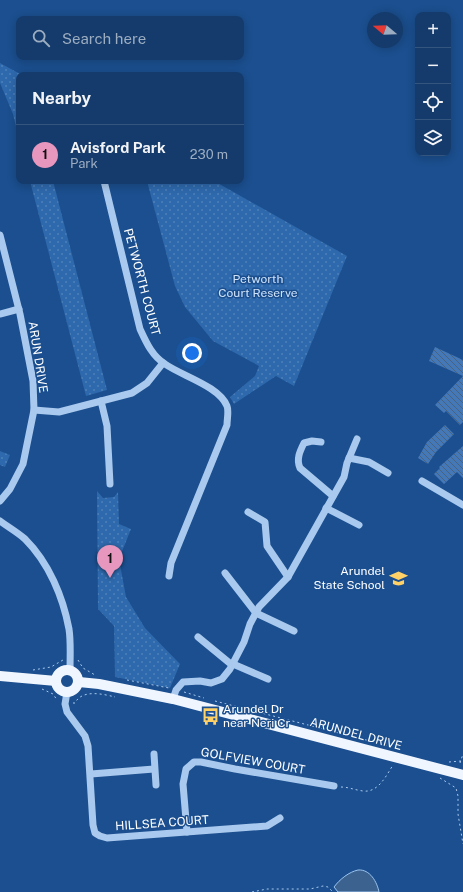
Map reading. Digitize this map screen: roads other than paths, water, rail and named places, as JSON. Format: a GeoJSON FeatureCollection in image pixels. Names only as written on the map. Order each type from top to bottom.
{"type":"FeatureCollection","features":[{"type":"Feature","properties":{"kind":"main road"},"geometry":{"type":"LineString","coordinates":[[70,670],[77,674],[79,682],[75,690],[67,692],[59,689],[56,681],[59,673],[70,670]]}},
{"type":"Feature","properties":{"kind":"main road"},"geometry":{"type":"LineString","coordinates":[[0,676],[56,681]]}},
{"type":"Feature","properties":{"kind":"main road","name":"ARUNDEL DRIVE"},"geometry":{"type":"LineString","coordinates":[[79,682],[99,684],[173,699],[463,775]]}},
{"type":"Feature","properties":{"kind":"street","name":"PETWORTH COURT"},"geometry":{"type":"LineString","coordinates":[[105,184],[140,329],[149,347],[163,363],[210,388],[221,396],[228,408],[227,424],[171,563],[169,576]]}},
{"type":"Feature","properties":{"kind":"street","name":"ARUN DRIVE"},"geometry":{"type":"LineString","coordinates":[[0,236],[19,309],[33,381],[34,410],[23,464],[10,490],[0,500]]}},
{"type":"Feature","properties":{"kind":"street"},"geometry":{"type":"LineString","coordinates":[[0,314],[19,309]]}},
{"type":"Feature","properties":{"kind":"street"},"geometry":{"type":"LineString","coordinates":[[34,410],[59,412],[132,393],[147,383],[163,363]]}},
{"type":"Feature","properties":{"kind":"street"},"geometry":{"type":"LineString","coordinates":[[100,402],[107,426],[110,484]]}},
{"type":"Feature","properties":{"kind":"street"},"geometry":{"type":"LineString","coordinates":[[173,699],[176,690],[183,682],[200,681],[211,683],[222,679],[244,642],[250,624],[259,607],[288,577],[344,477],[348,458],[358,439]]}},
{"type":"Feature","properties":{"kind":"street"},"geometry":{"type":"LineString","coordinates":[[321,442],[312,440],[304,443],[298,458],[298,463],[300,468],[333,496]]}},
{"type":"Feature","properties":{"kind":"street"},"geometry":{"type":"LineString","coordinates":[[348,458],[369,462],[388,473]]}},
{"type":"Feature","properties":{"kind":"street"},"geometry":{"type":"LineString","coordinates":[[422,481],[463,505]]}},
{"type":"Feature","properties":{"kind":"street"},"geometry":{"type":"LineString","coordinates":[[326,508],[359,525]]}},
{"type":"Feature","properties":{"kind":"street"},"geometry":{"type":"LineString","coordinates":[[248,512],[265,522],[267,546],[288,577]]}},
{"type":"Feature","properties":{"kind":"street"},"geometry":{"type":"LineString","coordinates":[[0,521],[24,539],[43,561],[56,586],[64,607],[69,631],[70,670]]}},
{"type":"Feature","properties":{"kind":"street"},"geometry":{"type":"LineString","coordinates":[[224,573],[256,614],[294,631]]}},
{"type":"Feature","properties":{"kind":"street"},"geometry":{"type":"LineString","coordinates":[[198,637],[232,664],[268,679]]}},
{"type":"Feature","properties":{"kind":"street","name":"HILLSEA COURT"},"geometry":{"type":"LineString","coordinates":[[67,692],[65,704],[67,712],[85,736],[88,746],[95,833],[100,836],[108,838],[267,826],[280,818]]}},
{"type":"Feature","properties":{"kind":"street"},"geometry":{"type":"LineString","coordinates":[[154,754],[156,784]]}},
{"type":"Feature","properties":{"kind":"street","name":"GOLFVIEW COURT"},"geometry":{"type":"LineString","coordinates":[[187,832],[183,784],[186,769],[194,762],[334,786]]}},
{"type":"Feature","properties":{"kind":"street"},"geometry":{"type":"LineString","coordinates":[[91,774],[154,769]]}},
{"type":"Feature","properties":{"kind":"place","name":"Avisford Park"},"geometry":{"type":"Point","coordinates":[110,578]}},
{"type":"Feature","properties":{"kind":"place","name":"Arundel State School"},"geometry":{"type":"Point","coordinates":[398,578]}},
{"type":"Feature","properties":{"kind":"place","name":"Arundel Dr near Neri Cr"},"geometry":{"type":"Point","coordinates":[210,716]}},
{"type":"Feature","properties":{"kind":"park label","name":"Petworth Court Reserve"},"geometry":{"type":"Point","coordinates":[258,286]}}]}
